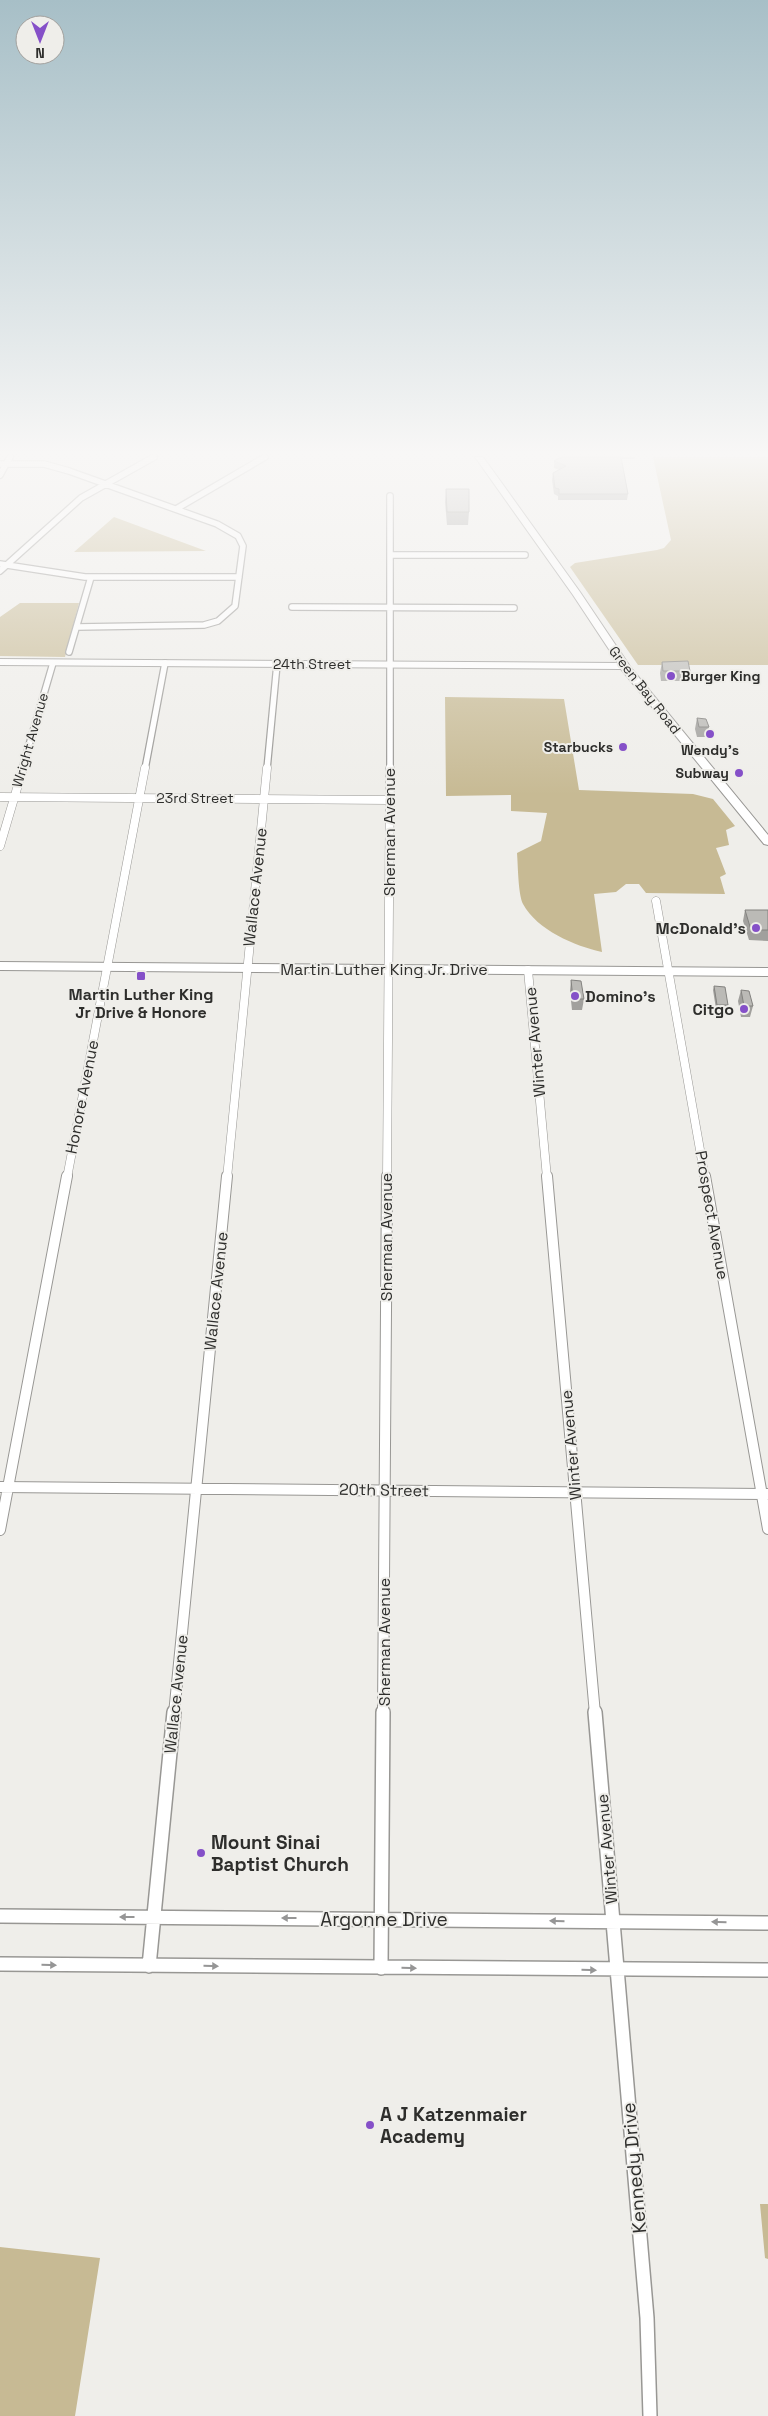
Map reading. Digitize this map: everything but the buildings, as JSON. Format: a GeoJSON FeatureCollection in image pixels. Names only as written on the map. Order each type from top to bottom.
{"type":"FeatureCollection","features":[{"type":"Feature","properties":{"kind":"street"},"geometry":{"type":"LineString","coordinates":[[38,570],[91,577],[239,577]]}},
{"type":"Feature","properties":{"kind":"street"},"geometry":{"type":"LineString","coordinates":[[78,627],[204,625],[218,620],[235,606],[240,570]]}},
{"type":"Feature","properties":{"kind":"street","name":"Sherman Avenue"},"geometry":{"type":"LineString","coordinates":[[381,1968],[391,570]]}},
{"type":"Feature","properties":{"kind":"street","name":"Green Bay Road"},"geometry":{"type":"LineString","coordinates":[[560,570],[624,666],[768,842]]}},
{"type":"Feature","properties":{"kind":"street"},"geometry":{"type":"LineString","coordinates":[[69,652],[78,627],[91,577]]}},
{"type":"Feature","properties":{"kind":"street"},"geometry":{"type":"LineString","coordinates":[[292,608],[514,608]]}},
{"type":"Feature","properties":{"kind":"street","name":"24th Street"},"geometry":{"type":"LineString","coordinates":[[0,662],[624,666]]}},
{"type":"Feature","properties":{"kind":"street","name":"Wright Avenue"},"geometry":{"type":"LineString","coordinates":[[0,846],[53,663]]}},
{"type":"Feature","properties":{"kind":"street","name":"Honore Avenue"},"geometry":{"type":"LineString","coordinates":[[0,1530],[4,1487],[165,663]]}},
{"type":"Feature","properties":{"kind":"street","name":"Wallace Avenue"},"geometry":{"type":"LineString","coordinates":[[149,1966],[277,664]]}},
{"type":"Feature","properties":{"kind":"street","name":"23rd Street"},"geometry":{"type":"LineString","coordinates":[[0,797],[389,800]]}},
{"type":"Feature","properties":{"kind":"street","name":"Prospect Avenue"},"geometry":{"type":"LineString","coordinates":[[656,901],[765,1494],[768,1529]]}},
{"type":"Feature","properties":{"kind":"street","name":"Martin Luther King Jr. Drive"},"geometry":{"type":"LineString","coordinates":[[0,966],[768,972]]}},
{"type":"Feature","properties":{"kind":"street","name":"Winter Avenue"},"geometry":{"type":"LineString","coordinates":[[528,970],[613,1921]]}},
{"type":"Feature","properties":{"kind":"street","name":"20th Street"},"geometry":{"type":"LineString","coordinates":[[4,1487],[765,1494]]}},
{"type":"Feature","properties":{"kind":"street","name":"Argonne Drive"},"geometry":{"type":"LineString","coordinates":[[0,1916],[768,1923]]}},
{"type":"Feature","properties":{"kind":"street","name":"Kennedy Drive"},"geometry":{"type":"LineString","coordinates":[[613,1921],[647,2318],[650,2416]]}},
{"type":"Feature","properties":{"kind":"street"},"geometry":{"type":"LineString","coordinates":[[0,1964],[618,1971],[768,1970]]}},
{"type":"Feature","properties":{"kind":"shaded area"},"geometry":{"type":"Polygon","coordinates":[[[572,570],[768,570],[768,665],[638,665],[572,570]]]}},
{"type":"Feature","properties":{"kind":"shaded area"},"geometry":{"type":"Polygon","coordinates":[[[20,603],[79,603],[65,657],[0,656],[0,617],[20,603]]]}},
{"type":"Feature","properties":{"kind":"shaded area"},"geometry":{"type":"Polygon","coordinates":[[[445,697],[564,699],[579,790],[693,794],[713,799],[735,826],[726,830],[729,845],[716,848],[726,874],[720,877],[725,894],[646,893],[639,884],[626,884],[616,892],[594,894],[602,952],[580,946],[558,936],[537,922],[521,899],[517,853],[541,841],[547,813],[511,811],[511,795],[446,796],[445,697]]]}},
{"type":"Feature","properties":{"kind":"shaded area"},"geometry":{"type":"Polygon","coordinates":[[[760,2204],[768,2204],[768,2259],[765,2258],[760,2204]]]}},
{"type":"Feature","properties":{"kind":"shaded area"},"geometry":{"type":"Polygon","coordinates":[[[0,2247],[100,2258],[75,2416],[0,2416],[0,2247]]]}},
{"type":"Feature","properties":{"kind":"place","name":"Burger King"},"geometry":{"type":"Point","coordinates":[671,676]}},
{"type":"Feature","properties":{"kind":"place","name":"Wendy's"},"geometry":{"type":"Point","coordinates":[710,734]}},
{"type":"Feature","properties":{"kind":"place","name":"Starbucks"},"geometry":{"type":"Point","coordinates":[623,747]}},
{"type":"Feature","properties":{"kind":"place","name":"Subway"},"geometry":{"type":"Point","coordinates":[739,773]}},
{"type":"Feature","properties":{"kind":"place","name":"McDonald's"},"geometry":{"type":"Point","coordinates":[756,928]}},
{"type":"Feature","properties":{"kind":"place","name":"Martin Luther King Jr Drive & Honore"},"geometry":{"type":"Point","coordinates":[141,976]}},
{"type":"Feature","properties":{"kind":"place","name":"Domino's"},"geometry":{"type":"Point","coordinates":[575,996]}},
{"type":"Feature","properties":{"kind":"place","name":"Citgo"},"geometry":{"type":"Point","coordinates":[744,1009]}},
{"type":"Feature","properties":{"kind":"place","name":"Mount Sinai Baptist Church"},"geometry":{"type":"Point","coordinates":[201,1853]}},
{"type":"Feature","properties":{"kind":"place","name":"A J Katzenmaier Academy"},"geometry":{"type":"Point","coordinates":[370,2125]}}]}
